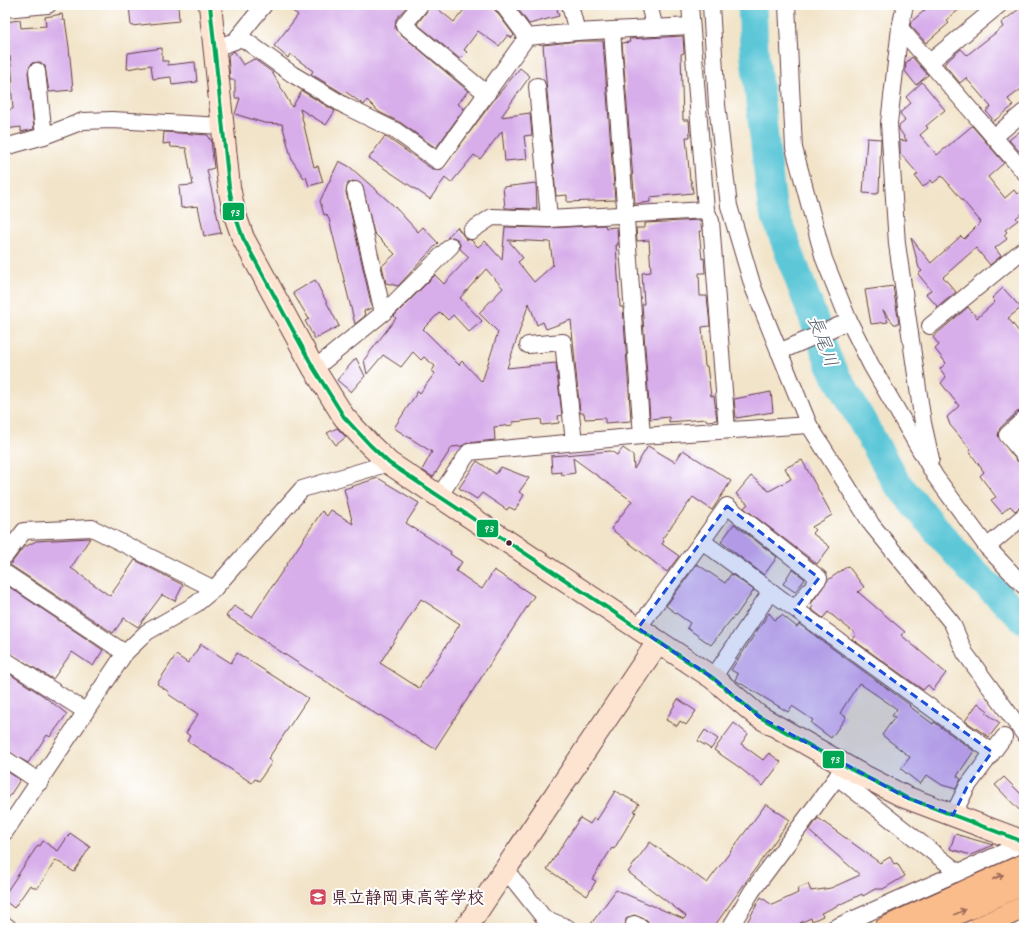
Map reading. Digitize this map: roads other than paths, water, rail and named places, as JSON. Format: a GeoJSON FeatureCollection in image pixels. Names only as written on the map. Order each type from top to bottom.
{"type":"FeatureCollection","features":[{"type":"Feature","properties":{"kind":"highway"},"geometry":{"type":"LineString","coordinates":[[924,919],[1024,865]]}},
{"type":"Feature","properties":{"kind":"highway"},"geometry":{"type":"LineString","coordinates":[[886,928],[924,919],[1024,883]]}},
{"type":"Feature","properties":{"kind":"highway"},"geometry":{"type":"LineString","coordinates":[[979,928],[1024,907]]}},
{"type":"Feature","properties":{"kind":"street"},"geometry":{"type":"LineString","coordinates":[[5,9],[48,5]]}},
{"type":"Feature","properties":{"kind":"street"},"geometry":{"type":"LineString","coordinates":[[210,5],[229,188],[234,212],[243,238],[314,369],[344,417],[389,463],[713,678],[758,716],[840,771],[958,872],[1014,928]]}},
{"type":"Feature","properties":{"kind":"street"},"geometry":{"type":"LineString","coordinates":[[215,48],[235,41],[264,5]]}},
{"type":"Feature","properties":{"kind":"street"},"geometry":{"type":"LineString","coordinates":[[420,5],[404,25],[486,94]]}},
{"type":"Feature","properties":{"kind":"street"},"geometry":{"type":"LineString","coordinates":[[503,5],[528,37]]}},
{"type":"Feature","properties":{"kind":"street"},"geometry":{"type":"LineString","coordinates":[[570,5],[577,32]]}},
{"type":"Feature","properties":{"kind":"street"},"geometry":{"type":"LineString","coordinates":[[648,5],[655,28]]}},
{"type":"Feature","properties":{"kind":"street"},"geometry":{"type":"LineString","coordinates":[[690,5],[706,210],[711,221],[727,430]]}},
{"type":"Feature","properties":{"kind":"street"},"geometry":{"type":"LineString","coordinates":[[711,5],[717,105],[729,206],[753,287],[809,425],[872,525],[952,623],[965,653],[1024,734]]}},
{"type":"Feature","properties":{"kind":"street"},"geometry":{"type":"LineString","coordinates":[[787,5],[794,148],[824,259],[849,321],[871,365],[935,476],[987,547],[1024,586]]}},
{"type":"Feature","properties":{"kind":"street"},"geometry":{"type":"LineString","coordinates":[[905,5],[900,28],[889,122],[897,244],[923,423],[935,476]]}},
{"type":"Feature","properties":{"kind":"street"},"geometry":{"type":"LineString","coordinates":[[930,62],[999,5]]}},
{"type":"Feature","properties":{"kind":"street"},"geometry":{"type":"LineString","coordinates":[[239,36],[292,74],[347,107],[396,131],[438,162],[528,37],[577,32],[691,26]]}},
{"type":"Feature","properties":{"kind":"street"},"geometry":{"type":"LineString","coordinates":[[900,28],[1024,172]]}},
{"type":"Feature","properties":{"kind":"street"},"geometry":{"type":"LineString","coordinates":[[612,30],[642,436]]}},
{"type":"Feature","properties":{"kind":"street"},"geometry":{"type":"LineString","coordinates":[[37,71],[44,136]]}},
{"type":"Feature","properties":{"kind":"street"},"geometry":{"type":"LineString","coordinates":[[537,86],[549,219]]}},
{"type":"Feature","properties":{"kind":"street"},"geometry":{"type":"LineString","coordinates":[[994,137],[1024,112]]}},
{"type":"Feature","properties":{"kind":"street"},"geometry":{"type":"LineString","coordinates":[[5,147],[44,136],[84,121],[112,120],[223,126]]}},
{"type":"Feature","properties":{"kind":"street"},"geometry":{"type":"LineString","coordinates":[[355,190],[383,313]]}},
{"type":"Feature","properties":{"kind":"street"},"geometry":{"type":"LineString","coordinates":[[471,230],[492,217],[549,219],[706,210]]}},
{"type":"Feature","properties":{"kind":"street"},"geometry":{"type":"LineString","coordinates":[[314,369],[383,313],[451,246]]}},
{"type":"Feature","properties":{"kind":"street"},"geometry":{"type":"LineString","coordinates":[[930,326],[1024,249]]}},
{"type":"Feature","properties":{"kind":"street"},"geometry":{"type":"LineString","coordinates":[[779,352],[849,321]]}},
{"type":"Feature","properties":{"kind":"street"},"geometry":{"type":"LineString","coordinates":[[528,345],[563,342],[574,442]]}},
{"type":"Feature","properties":{"kind":"street"},"geometry":{"type":"LineString","coordinates":[[1024,419],[1007,435],[1024,455]]}},
{"type":"Feature","properties":{"kind":"street"},"geometry":{"type":"LineString","coordinates":[[439,496],[469,452],[642,436],[809,425]]}},
{"type":"Feature","properties":{"kind":"street"},"geometry":{"type":"LineString","coordinates":[[5,832],[40,782],[85,711],[126,653],[147,632],[196,604],[214,589],[302,489],[389,463]]}},
{"type":"Feature","properties":{"kind":"street"},"geometry":{"type":"LineString","coordinates":[[638,628],[727,506],[819,578],[795,609]]}},
{"type":"Feature","properties":{"kind":"street"},"geometry":{"type":"LineString","coordinates":[[987,547],[1024,516]]}},
{"type":"Feature","properties":{"kind":"street"},"geometry":{"type":"LineString","coordinates":[[5,556],[24,531],[92,528],[214,589]]}},
{"type":"Feature","properties":{"kind":"street"},"geometry":{"type":"LineString","coordinates":[[702,541],[992,752]]}},
{"type":"Feature","properties":{"kind":"street"},"geometry":{"type":"LineString","coordinates":[[5,573],[126,653]]}},
{"type":"Feature","properties":{"kind":"street"},"geometry":{"type":"LineString","coordinates":[[713,678],[771,591]]}},
{"type":"Feature","properties":{"kind":"street"},"geometry":{"type":"LineString","coordinates":[[466,928],[658,642]]}},
{"type":"Feature","properties":{"kind":"street"},"geometry":{"type":"LineString","coordinates":[[5,660],[85,711]]}},
{"type":"Feature","properties":{"kind":"street"},"geometry":{"type":"LineString","coordinates":[[953,815],[967,787],[1004,737]]}},
{"type":"Feature","properties":{"kind":"street"},"geometry":{"type":"LineString","coordinates":[[5,759],[40,782]]}},
{"type":"Feature","properties":{"kind":"street"},"geometry":{"type":"LineString","coordinates":[[840,771],[1024,842]]}},
{"type":"Feature","properties":{"kind":"street"},"geometry":{"type":"LineString","coordinates":[[730,928],[752,890],[840,771]]}},
{"type":"Feature","properties":{"kind":"street"},"geometry":{"type":"LineString","coordinates":[[834,928],[1024,842]]}},
{"type":"Feature","properties":{"kind":"street"},"geometry":{"type":"LineString","coordinates":[[506,869],[544,918],[568,928]]}},
{"type":"Feature","properties":{"kind":"street"},"geometry":{"type":"LineString","coordinates":[[5,925],[9,928]]}},
{"type":"Feature","properties":{"kind":"waterway","name":"長尾川"},"geometry":{"type":"LineString","coordinates":[[752,5],[754,49],[772,206],[831,366],[896,482],[968,567],[1024,619]]}},
{"type":"Feature","properties":{"kind":"place","name":"県立静岡東高等学校"},"geometry":{"type":"Point","coordinates":[318,897]}}]}
